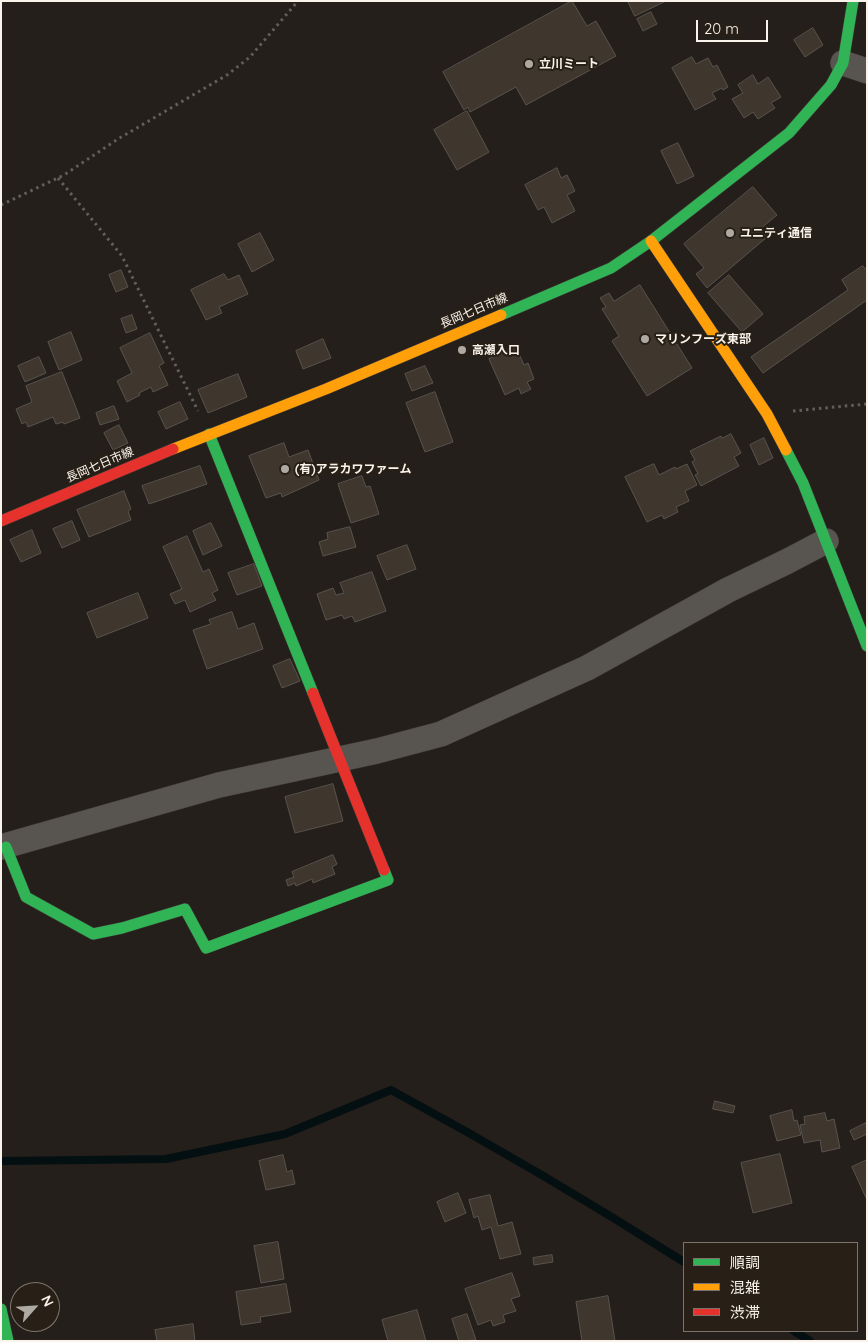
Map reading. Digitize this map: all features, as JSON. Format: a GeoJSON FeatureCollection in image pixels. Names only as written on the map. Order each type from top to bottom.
{"type":"FeatureCollection","features":[{"type":"Feature","properties":{"kind":"street","name":"長岡七日市線"},"geometry":{"type":"LineString","coordinates":[[1,521],[209,434],[326,389],[611,268],[651,241],[790,133],[831,85],[843,63],[852,1]]}},
{"type":"Feature","properties":{"kind":"street"},"geometry":{"type":"LineString","coordinates":[[843,63],[867,71]]}},
{"type":"Feature","properties":{"kind":"street"},"geometry":{"type":"LineString","coordinates":[[651,241],[767,414],[803,484],[867,646]]}},
{"type":"Feature","properties":{"kind":"street"},"geometry":{"type":"LineString","coordinates":[[209,434],[340,758],[388,880],[206,948],[185,909],[122,928],[93,934],[26,897],[3,847],[219,784],[340,758],[377,751],[441,734],[587,668],[728,590],[826,541]]}},
{"type":"Feature","properties":{"kind":"street"},"geometry":{"type":"LineString","coordinates":[[1,1309],[8,1341]]}},
{"type":"Feature","properties":{"kind":"path"},"geometry":{"type":"LineString","coordinates":[[1,205],[58,178],[118,138],[227,75],[250,57],[298,1]]}},
{"type":"Feature","properties":{"kind":"path"},"geometry":{"type":"LineString","coordinates":[[58,178],[122,256],[209,434]]}},
{"type":"Feature","properties":{"kind":"path"},"geometry":{"type":"LineString","coordinates":[[767,414],[867,404]]}},
{"type":"Feature","properties":{"kind":"building","name":"立川ミート"},"geometry":{"type":"Polygon","coordinates":[[[572,1],[587,26],[596,21],[616,56],[526,105],[516,87],[470,112],[468,107],[464,110],[443,72],[572,1]]]}},
{"type":"Feature","properties":{"kind":"building"},"geometry":{"type":"Polygon","coordinates":[[[628,1],[666,1],[635,16],[628,1]]]}},
{"type":"Feature","properties":{"kind":"building"},"geometry":{"type":"Polygon","coordinates":[[[651,12],[657,24],[643,31],[637,19],[651,12]]]}},
{"type":"Feature","properties":{"kind":"building"},"geometry":{"type":"Polygon","coordinates":[[[813,28],[823,45],[805,57],[794,40],[813,28]]]}},
{"type":"Feature","properties":{"kind":"building"},"geometry":{"type":"Polygon","coordinates":[[[692,57],[696,64],[708,58],[713,67],[717,65],[728,87],[712,93],[716,99],[695,110],[672,68],[692,57]]]}},
{"type":"Feature","properties":{"kind":"building"},"geometry":{"type":"Polygon","coordinates":[[[753,75],[758,84],[768,77],[781,97],[771,103],[775,108],[758,119],[753,112],[744,118],[732,99],[743,93],[738,85],[753,75]]]}},
{"type":"Feature","properties":{"kind":"building"},"geometry":{"type":"Polygon","coordinates":[[[467,111],[489,152],[457,170],[434,130],[467,111]]]}},
{"type":"Feature","properties":{"kind":"building"},"geometry":{"type":"Polygon","coordinates":[[[678,143],[694,176],[677,184],[661,151],[678,143]]]}},
{"type":"Feature","properties":{"kind":"building"},"geometry":{"type":"Polygon","coordinates":[[[557,168],[561,178],[567,175],[575,191],[567,195],[575,211],[552,223],[544,207],[538,210],[525,185],[557,168]]]}},
{"type":"Feature","properties":{"kind":"building","name":"ユニティ通信"},"geometry":{"type":"Polygon","coordinates":[[[753,187],[777,215],[760,229],[767,237],[707,288],[696,274],[704,268],[684,244],[753,187]]]}},
{"type":"Feature","properties":{"kind":"building"},"geometry":{"type":"Polygon","coordinates":[[[260,233],[274,260],[252,272],[238,244],[260,233]]]}},
{"type":"Feature","properties":{"kind":"building"},"geometry":{"type":"Polygon","coordinates":[[[863,266],[867,271],[867,300],[763,373],[751,357],[848,290],[842,280],[863,266]]]}},
{"type":"Feature","properties":{"kind":"building"},"geometry":{"type":"Polygon","coordinates":[[[121,270],[128,287],[116,292],[109,275],[121,270]]]}},
{"type":"Feature","properties":{"kind":"building"},"geometry":{"type":"Polygon","coordinates":[[[224,274],[228,280],[239,275],[248,294],[219,307],[222,313],[206,320],[191,290],[224,274]]]}},
{"type":"Feature","properties":{"kind":"building"},"geometry":{"type":"Polygon","coordinates":[[[729,275],[763,314],[742,332],[708,293],[729,275]]]}},
{"type":"Feature","properties":{"kind":"building","name":"マリンフーズ東部"},"geometry":{"type":"Polygon","coordinates":[[[640,285],[692,368],[647,396],[612,341],[619,336],[602,309],[606,307],[600,298],[609,293],[614,301],[640,285]]]}},
{"type":"Feature","properties":{"kind":"building"},"geometry":{"type":"Polygon","coordinates":[[[132,315],[137,329],[126,333],[121,319],[132,315]]]}},
{"type":"Feature","properties":{"kind":"building"},"geometry":{"type":"Polygon","coordinates":[[[71,332],[82,360],[59,370],[48,342],[71,332]]]}},
{"type":"Feature","properties":{"kind":"building"},"geometry":{"type":"Polygon","coordinates":[[[150,333],[164,363],[159,366],[168,385],[153,392],[151,387],[127,402],[117,381],[132,373],[120,348],[150,333]]]}},
{"type":"Feature","properties":{"kind":"building"},"geometry":{"type":"Polygon","coordinates":[[[323,339],[331,358],[303,369],[296,351],[323,339]]]}},
{"type":"Feature","properties":{"kind":"building"},"geometry":{"type":"Polygon","coordinates":[[[516,347],[524,365],[528,363],[534,379],[527,382],[531,389],[521,394],[519,388],[505,395],[489,359],[516,347]]]}},
{"type":"Feature","properties":{"kind":"building"},"geometry":{"type":"Polygon","coordinates":[[[39,357],[46,373],[25,382],[18,366],[39,357]]]}},
{"type":"Feature","properties":{"kind":"building"},"geometry":{"type":"Polygon","coordinates":[[[425,366],[433,383],[412,391],[405,374],[425,366]]]}},
{"type":"Feature","properties":{"kind":"building"},"geometry":{"type":"Polygon","coordinates":[[[62,372],[80,418],[64,424],[63,422],[56,424],[53,417],[28,427],[26,422],[22,424],[16,409],[32,402],[26,386],[62,372]]]}},
{"type":"Feature","properties":{"kind":"building"},"geometry":{"type":"Polygon","coordinates":[[[238,374],[247,397],[208,413],[198,390],[238,374]]]}},
{"type":"Feature","properties":{"kind":"building"},"geometry":{"type":"Polygon","coordinates":[[[435,392],[453,442],[425,452],[406,403],[435,392]]]}},
{"type":"Feature","properties":{"kind":"building"},"geometry":{"type":"Polygon","coordinates":[[[180,402],[188,419],[166,429],[158,412],[180,402]]]}},
{"type":"Feature","properties":{"kind":"building"},"geometry":{"type":"Polygon","coordinates":[[[114,406],[119,419],[100,425],[96,413],[114,406]]]}},
{"type":"Feature","properties":{"kind":"building"},"geometry":{"type":"Polygon","coordinates":[[[119,425],[128,443],[113,450],[104,433],[119,425]]]}},
{"type":"Feature","properties":{"kind":"building"},"geometry":{"type":"Polygon","coordinates":[[[731,434],[741,453],[734,457],[739,466],[701,486],[695,475],[698,474],[692,462],[695,460],[690,451],[721,436],[722,438],[731,434]]]}},
{"type":"Feature","properties":{"kind":"building"},"geometry":{"type":"Polygon","coordinates":[[[764,438],[773,458],[759,465],[750,445],[764,438]]]}},
{"type":"Feature","properties":{"kind":"building","name":"(有)アラカワファーム"},"geometry":{"type":"Polygon","coordinates":[[[284,443],[289,457],[308,450],[319,480],[282,497],[281,493],[266,498],[249,456],[284,443]]]}},
{"type":"Feature","properties":{"kind":"building"},"geometry":{"type":"Polygon","coordinates":[[[654,464],[659,475],[675,467],[676,469],[687,464],[697,485],[685,491],[689,501],[676,507],[678,512],[664,519],[662,515],[647,522],[625,477],[654,464]]]}},
{"type":"Feature","properties":{"kind":"building"},"geometry":{"type":"Polygon","coordinates":[[[200,466],[207,484],[149,504],[142,486],[200,466]]]}},
{"type":"Feature","properties":{"kind":"building"},"geometry":{"type":"Polygon","coordinates":[[[362,476],[366,487],[370,486],[379,514],[351,523],[338,484],[362,476]]]}},
{"type":"Feature","properties":{"kind":"building"},"geometry":{"type":"Polygon","coordinates":[[[124,491],[131,509],[128,511],[131,520],[89,537],[77,510],[124,491]]]}},
{"type":"Feature","properties":{"kind":"building"},"geometry":{"type":"Polygon","coordinates":[[[72,521],[80,540],[62,548],[53,529],[72,521]]]}},
{"type":"Feature","properties":{"kind":"building"},"geometry":{"type":"Polygon","coordinates":[[[211,523],[222,546],[203,555],[193,531],[211,523]]]}},
{"type":"Feature","properties":{"kind":"building"},"geometry":{"type":"Polygon","coordinates":[[[350,527],[356,547],[323,556],[319,542],[328,539],[327,533],[350,527]]]}},
{"type":"Feature","properties":{"kind":"building"},"geometry":{"type":"Polygon","coordinates":[[[32,530],[41,553],[21,562],[10,540],[32,530]]]}},
{"type":"Feature","properties":{"kind":"building"},"geometry":{"type":"Polygon","coordinates":[[[187,536],[203,572],[209,569],[218,590],[212,593],[216,600],[190,612],[185,600],[175,604],[170,594],[182,589],[163,547],[187,536]]]}},
{"type":"Feature","properties":{"kind":"building"},"geometry":{"type":"Polygon","coordinates":[[[407,545],[416,569],[387,580],[377,556],[407,545]]]}},
{"type":"Feature","properties":{"kind":"building"},"geometry":{"type":"Polygon","coordinates":[[[254,564],[262,586],[237,595],[228,573],[254,564]]]}},
{"type":"Feature","properties":{"kind":"building"},"geometry":{"type":"Polygon","coordinates":[[[372,572],[386,611],[355,622],[352,616],[344,619],[342,615],[326,620],[317,594],[333,588],[336,595],[344,593],[340,583],[372,572]]]}},
{"type":"Feature","properties":{"kind":"building"},"geometry":{"type":"Polygon","coordinates":[[[138,593],[148,618],[97,638],[87,613],[138,593]]]}},
{"type":"Feature","properties":{"kind":"building"},"geometry":{"type":"Polygon","coordinates":[[[232,612],[238,629],[254,623],[263,649],[207,669],[193,630],[211,624],[209,620],[232,612]]]}},
{"type":"Feature","properties":{"kind":"building"},"geometry":{"type":"Polygon","coordinates":[[[290,659],[300,681],[282,688],[273,666],[290,659]]]}},
{"type":"Feature","properties":{"kind":"building"},"geometry":{"type":"Polygon","coordinates":[[[333,784],[343,821],[295,833],[285,797],[333,784]]]}},
{"type":"Feature","properties":{"kind":"building"},"geometry":{"type":"Polygon","coordinates":[[[333,855],[337,864],[332,867],[335,874],[313,883],[312,879],[296,886],[295,883],[288,886],[286,880],[294,877],[292,872],[333,855]]]}},
{"type":"Feature","properties":{"kind":"building"},"geometry":{"type":"Polygon","coordinates":[[[715,1101],[735,1106],[733,1113],[713,1109],[715,1101]]]}},
{"type":"Feature","properties":{"kind":"building"},"geometry":{"type":"Polygon","coordinates":[[[792,1110],[794,1121],[797,1120],[801,1135],[777,1141],[770,1116],[792,1110]]]}},
{"type":"Feature","properties":{"kind":"building"},"geometry":{"type":"Polygon","coordinates":[[[825,1113],[827,1121],[834,1119],[840,1148],[822,1152],[820,1140],[804,1143],[800,1125],[805,1124],[804,1117],[825,1113]]]}},
{"type":"Feature","properties":{"kind":"building"},"geometry":{"type":"Polygon","coordinates":[[[866,1123],[867,1134],[854,1140],[850,1131],[866,1123]]]}},
{"type":"Feature","properties":{"kind":"building"},"geometry":{"type":"Polygon","coordinates":[[[780,1154],[792,1203],[753,1213],[741,1163],[780,1154]]]}},
{"type":"Feature","properties":{"kind":"building"},"geometry":{"type":"Polygon","coordinates":[[[283,1155],[287,1172],[292,1170],[295,1184],[266,1190],[259,1161],[283,1155]]]}},
{"type":"Feature","properties":{"kind":"building"},"geometry":{"type":"Polygon","coordinates":[[[867,1160],[867,1200],[852,1167],[867,1160]]]}},
{"type":"Feature","properties":{"kind":"building"},"geometry":{"type":"Polygon","coordinates":[[[458,1193],[466,1213],[445,1222],[437,1202],[458,1193]]]}},
{"type":"Feature","properties":{"kind":"building"},"geometry":{"type":"Polygon","coordinates":[[[490,1195],[498,1226],[512,1222],[521,1254],[500,1259],[491,1227],[482,1230],[478,1216],[474,1218],[469,1200],[490,1195]]]}},
{"type":"Feature","properties":{"kind":"building"},"geometry":{"type":"Polygon","coordinates":[[[278,1242],[284,1279],[261,1283],[254,1246],[278,1242]]]}},
{"type":"Feature","properties":{"kind":"building"},"geometry":{"type":"Polygon","coordinates":[[[552,1255],[553,1262],[534,1265],[533,1258],[552,1255]]]}},
{"type":"Feature","properties":{"kind":"building"},"geometry":{"type":"Polygon","coordinates":[[[512,1273],[520,1296],[511,1299],[516,1311],[503,1315],[505,1322],[493,1326],[491,1320],[478,1325],[465,1289],[512,1273]]]}},
{"type":"Feature","properties":{"kind":"building"},"geometry":{"type":"Polygon","coordinates":[[[286,1284],[291,1312],[260,1317],[261,1322],[241,1325],[236,1292],[286,1284]]]}},
{"type":"Feature","properties":{"kind":"building"},"geometry":{"type":"Polygon","coordinates":[[[608,1296],[615,1341],[582,1341],[576,1302],[608,1296]]]}},
{"type":"Feature","properties":{"kind":"building"},"geometry":{"type":"Polygon","coordinates":[[[417,1310],[426,1341],[388,1341],[382,1320],[417,1310]]]}},
{"type":"Feature","properties":{"kind":"building"},"geometry":{"type":"Polygon","coordinates":[[[467,1314],[476,1340],[459,1341],[452,1319],[467,1314]]]}},
{"type":"Feature","properties":{"kind":"building"},"geometry":{"type":"Polygon","coordinates":[[[193,1324],[195,1341],[157,1341],[155,1330],[193,1324]]]}},
{"type":"Feature","properties":{"kind":"waterway"},"geometry":{"type":"LineString","coordinates":[[1,1161],[166,1159],[285,1134],[391,1090],[539,1173],[683,1261]]}},
{"type":"Feature","properties":{"kind":"waterway"},"geometry":{"type":"LineString","coordinates":[[796,1332],[810,1341]]}},
{"type":"Feature","properties":{"kind":"traffic: fast"},"geometry":{"type":"LineString","coordinates":[[501,315],[611,268],[651,241],[789,133],[831,85],[843,63],[853,1]]}},
{"type":"Feature","properties":{"kind":"traffic: fast"},"geometry":{"type":"LineString","coordinates":[[209,434],[313,693]]}},
{"type":"Feature","properties":{"kind":"traffic: fast"},"geometry":{"type":"LineString","coordinates":[[786,450],[803,483],[867,646]]}},
{"type":"Feature","properties":{"kind":"traffic: fast"},"geometry":{"type":"LineString","coordinates":[[6,847],[26,897],[93,934],[122,928],[185,909],[206,948],[388,880],[384,870]]}},
{"type":"Feature","properties":{"kind":"traffic: fast"},"geometry":{"type":"LineString","coordinates":[[1,1309],[8,1341]]}},
{"type":"Feature","properties":{"kind":"traffic: slow"},"geometry":{"type":"LineString","coordinates":[[651,241],[767,414],[786,450]]}},
{"type":"Feature","properties":{"kind":"traffic: slow"},"geometry":{"type":"LineString","coordinates":[[173,449],[326,389],[501,315]]}},
{"type":"Feature","properties":{"kind":"traffic: jam"},"geometry":{"type":"LineString","coordinates":[[1,521],[173,449]]}},
{"type":"Feature","properties":{"kind":"traffic: jam"},"geometry":{"type":"LineString","coordinates":[[313,693],[384,870]]}},
{"type":"Feature","properties":{"kind":"place","name":"立川ミート"},"geometry":{"type":"Point","coordinates":[529,64]}},
{"type":"Feature","properties":{"kind":"place","name":"ユニティ通信"},"geometry":{"type":"Point","coordinates":[730,233]}},
{"type":"Feature","properties":{"kind":"place","name":"マリンフーズ東部"},"geometry":{"type":"Point","coordinates":[645,339]}},
{"type":"Feature","properties":{"kind":"place","name":"高瀬入口"},"geometry":{"type":"Point","coordinates":[462,350]}},
{"type":"Feature","properties":{"kind":"place","name":"(有)アラカワファーム"},"geometry":{"type":"Point","coordinates":[285,469]}}]}
